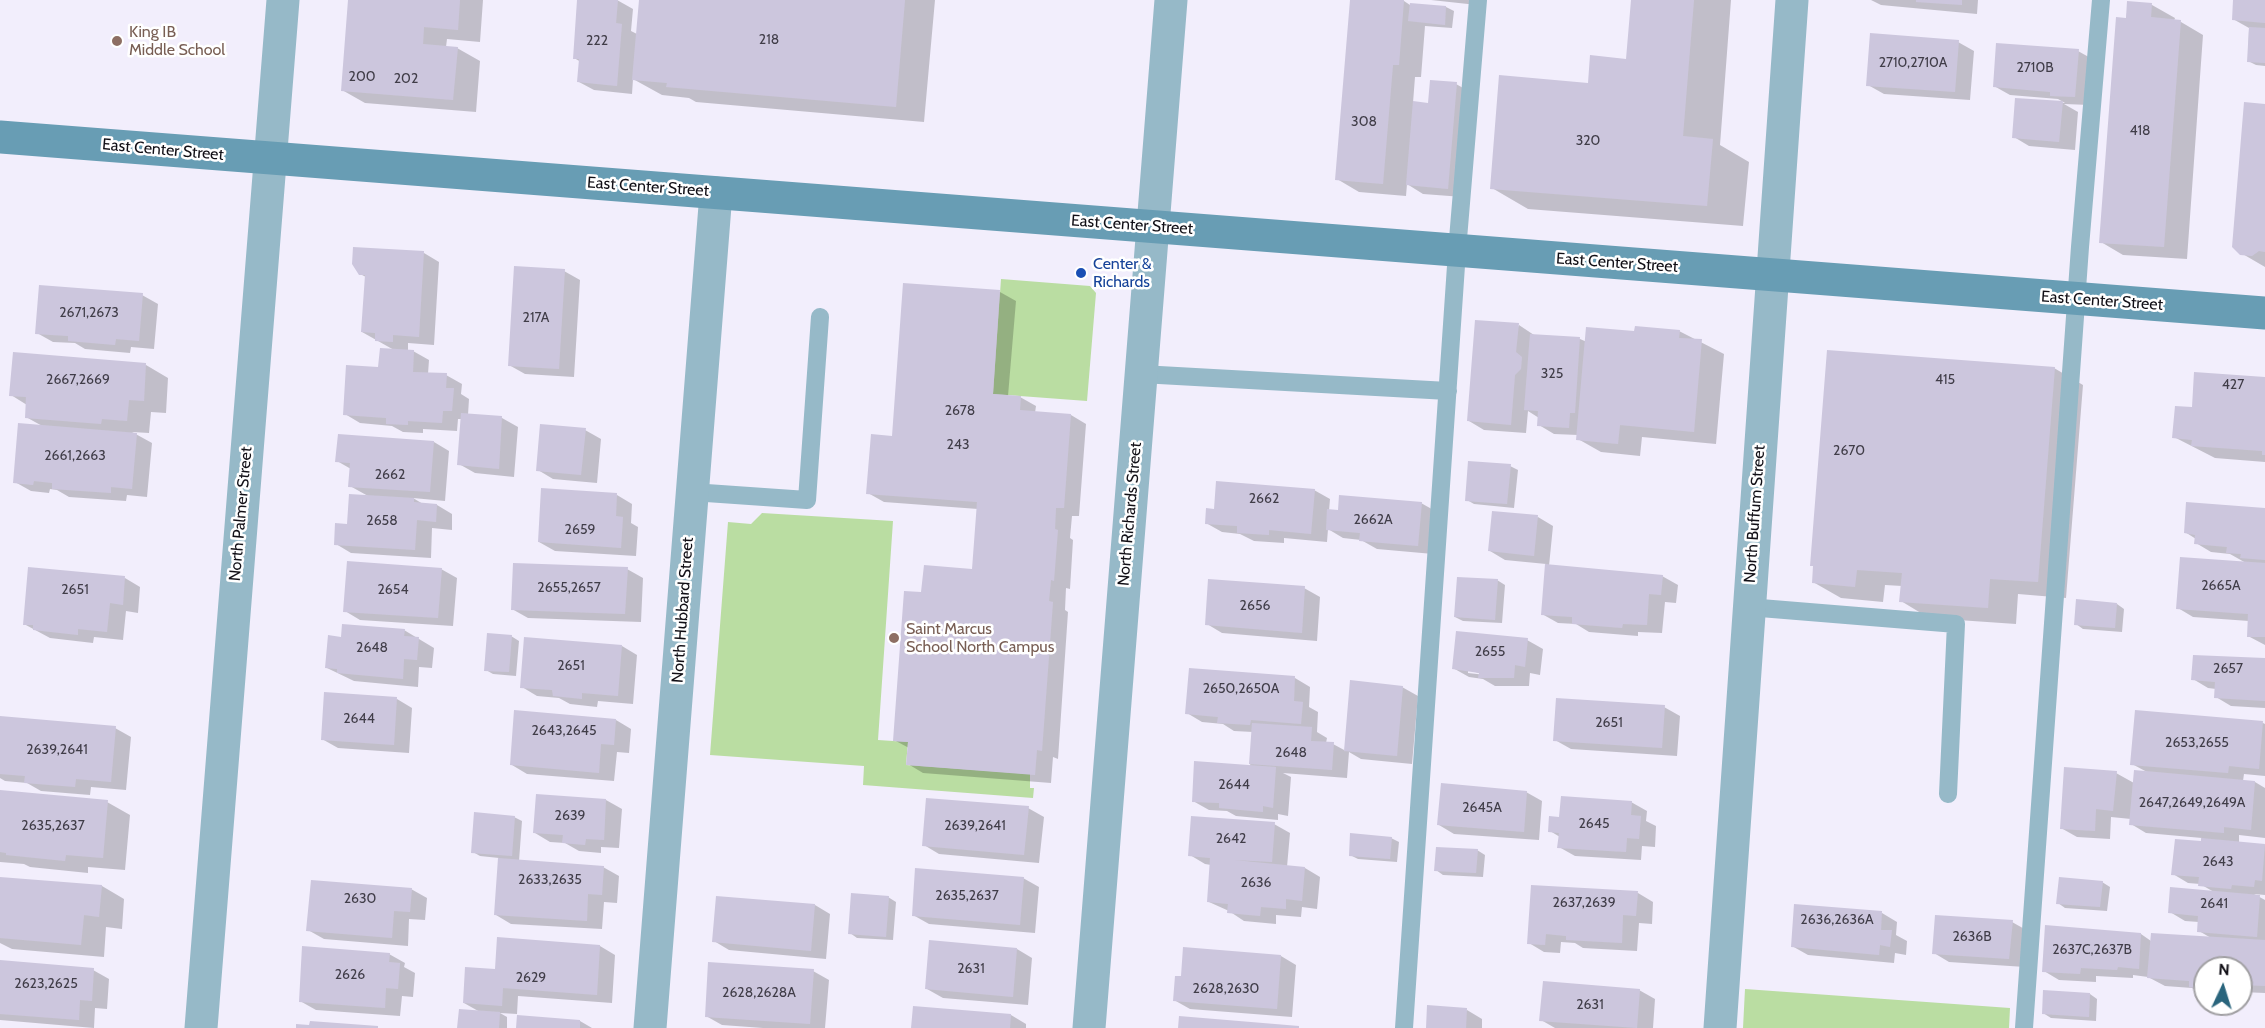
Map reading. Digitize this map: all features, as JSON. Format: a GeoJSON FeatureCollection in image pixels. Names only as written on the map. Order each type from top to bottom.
{"type":"FeatureCollection","features":[{"type":"Feature","properties":{"kind":"street","name":"North Palmer Street"},"geometry":{"type":"LineString","coordinates":[[201,1028],[283,0]]}},
{"type":"Feature","properties":{"kind":"street","name":"North Richards Street"},"geometry":{"type":"LineString","coordinates":[[1089,1028],[1171,0]]}},
{"type":"Feature","properties":{"kind":"street","name":"North Buffum Street"},"geometry":{"type":"LineString","coordinates":[[1720,1028],[1771,274],[1792,0]]}},
{"type":"Feature","properties":{"kind":"street","name":"East Center Street"},"geometry":{"type":"LineString","coordinates":[[0,137],[2265,313]]}},
{"type":"Feature","properties":{"kind":"street","name":"North Hubbard Street"},"geometry":{"type":"LineString","coordinates":[[650,1028],[716,192]]}},
{"type":"Feature","properties":{"kind":"lane"},"geometry":{"type":"LineString","coordinates":[[1404,1028],[1457,250],[1478,0]]}},
{"type":"Feature","properties":{"kind":"lane"},"geometry":{"type":"LineString","coordinates":[[2024,1028],[2101,0]]}},
{"type":"Feature","properties":{"kind":"lane"},"geometry":{"type":"LineString","coordinates":[[692,492],[807,500],[820,317]]}},
{"type":"Feature","properties":{"kind":"lane"},"geometry":{"type":"LineString","coordinates":[[1142,374],[1448,391]]}},
{"type":"Feature","properties":{"kind":"lane"},"geometry":{"type":"LineString","coordinates":[[1748,607],[1956,624],[1948,794]]}},
{"type":"Feature","properties":{"kind":"green space"},"geometry":{"type":"Polygon","coordinates":[[[1001,279],[1090,286],[1096,293],[1087,401],[993,394],[1001,279]]]}},
{"type":"Feature","properties":{"kind":"green space"},"geometry":{"type":"Polygon","coordinates":[[[762,513],[893,521],[878,740],[908,742],[906,765],[1030,774],[1030,788],[1034,788],[1033,798],[863,785],[864,766],[710,755],[728,522],[751,524],[762,513]]]}},
{"type":"Feature","properties":{"kind":"green space"},"geometry":{"type":"Polygon","coordinates":[[[1745,989],[2010,1008],[2009,1028],[1743,1028],[1745,989]]]}},
{"type":"Feature","properties":{"kind":"building"},"geometry":{"type":"Polygon","coordinates":[[[348,0],[460,0],[458,30],[424,27],[423,44],[458,47],[453,100],[341,91],[348,0]]]}},
{"type":"Feature","properties":{"kind":"building"},"geometry":{"type":"Polygon","coordinates":[[[577,0],[618,0],[616,23],[622,24],[617,86],[577,82],[579,59],[573,59],[577,0]]]}},
{"type":"Feature","properties":{"kind":"building"},"geometry":{"type":"Polygon","coordinates":[[[639,0],[905,0],[896,107],[666,87],[667,83],[632,80],[639,0]]]}},
{"type":"Feature","properties":{"kind":"building"},"geometry":{"type":"Polygon","coordinates":[[[1350,0],[1404,0],[1399,65],[1393,65],[1383,184],[1335,180],[1350,0]]]}},
{"type":"Feature","properties":{"kind":"building"},"geometry":{"type":"Polygon","coordinates":[[[1631,0],[1694,0],[1683,136],[1713,139],[1707,206],[1490,189],[1499,75],[1588,83],[1590,55],[1626,59],[1631,0]]]}},
{"type":"Feature","properties":{"kind":"building"},"geometry":{"type":"Polygon","coordinates":[[[1916,0],[1962,0],[1962,5],[1916,2],[1916,0]]]}},
{"type":"Feature","properties":{"kind":"building"},"geometry":{"type":"Polygon","coordinates":[[[2233,0],[2265,0],[2265,23],[2232,20],[2233,0]]]}},
{"type":"Feature","properties":{"kind":"building"},"geometry":{"type":"Polygon","coordinates":[[[2127,1],[2152,3],[2151,17],[2181,20],[2164,247],[2099,243],[2116,17],[2126,18],[2127,1]]]}},
{"type":"Feature","properties":{"kind":"building"},"geometry":{"type":"Polygon","coordinates":[[[1410,3],[1446,6],[1445,25],[1408,21],[1410,3]]]}},
{"type":"Feature","properties":{"kind":"building"},"geometry":{"type":"Polygon","coordinates":[[[2249,27],[2265,28],[2265,63],[2247,62],[2249,27]]]}},
{"type":"Feature","properties":{"kind":"building"},"geometry":{"type":"Polygon","coordinates":[[[1870,33],[1959,40],[1955,92],[1866,86],[1870,33]]]}},
{"type":"Feature","properties":{"kind":"building"},"geometry":{"type":"Polygon","coordinates":[[[1996,43],[2079,49],[2075,97],[2050,96],[2050,92],[1993,87],[1996,43]]]}},
{"type":"Feature","properties":{"kind":"building"},"geometry":{"type":"Polygon","coordinates":[[[1430,80],[1457,82],[1448,189],[1406,185],[1413,101],[1428,103],[1430,80]]]}},
{"type":"Feature","properties":{"kind":"building"},"geometry":{"type":"Polygon","coordinates":[[[2015,98],[2063,101],[2059,142],[2012,138],[2015,98]]]}},
{"type":"Feature","properties":{"kind":"building"},"geometry":{"type":"Polygon","coordinates":[[[2244,102],[2265,104],[2265,252],[2259,251],[2252,256],[2240,255],[2232,247],[2244,102]]]}},
{"type":"Feature","properties":{"kind":"building"},"geometry":{"type":"Polygon","coordinates":[[[353,247],[424,251],[419,337],[393,335],[393,342],[375,341],[375,333],[361,332],[365,275],[359,275],[352,264],[353,247]]]}},
{"type":"Feature","properties":{"kind":"building"},"geometry":{"type":"Polygon","coordinates":[[[514,266],[565,269],[559,369],[508,366],[514,266]]]}},
{"type":"Feature","properties":{"kind":"building"},"geometry":{"type":"Polygon","coordinates":[[[903,283],[1000,290],[993,394],[1021,396],[1020,410],[1071,414],[1064,508],[1056,508],[1055,529],[1058,530],[1054,581],[1051,580],[1049,601],[1053,602],[1042,751],[1037,750],[1035,775],[906,765],[908,742],[893,741],[904,591],[921,592],[924,565],[972,569],[977,502],[866,494],[871,434],[892,436],[903,283]]]}},
{"type":"Feature","properties":{"kind":"building"},"geometry":{"type":"Polygon","coordinates":[[[39,285],[143,293],[139,341],[116,339],[115,345],[68,341],[68,336],[35,334],[39,285]]]}},
{"type":"Feature","properties":{"kind":"building"},"geometry":{"type":"Polygon","coordinates":[[[1475,320],[1519,323],[1516,352],[1522,357],[1521,369],[1515,375],[1511,425],[1467,421],[1475,320]]]}},
{"type":"Feature","properties":{"kind":"building"},"geometry":{"type":"Polygon","coordinates":[[[1635,326],[1680,330],[1679,338],[1702,339],[1694,432],[1620,425],[1618,444],[1576,440],[1586,327],[1634,331],[1635,326]]]}},
{"type":"Feature","properties":{"kind":"building"},"geometry":{"type":"Polygon","coordinates":[[[1530,334],[1580,337],[1575,413],[1570,413],[1569,428],[1537,426],[1538,411],[1524,410],[1530,334]]]}},
{"type":"Feature","properties":{"kind":"building"},"geometry":{"type":"Polygon","coordinates":[[[380,348],[414,350],[413,372],[447,373],[446,388],[454,388],[452,411],[443,411],[442,423],[408,421],[408,425],[386,424],[386,418],[343,415],[346,365],[378,367],[380,348]]]}},
{"type":"Feature","properties":{"kind":"building"},"geometry":{"type":"Polygon","coordinates":[[[1827,350],[2055,367],[2038,582],[1990,579],[1988,608],[1899,602],[1902,573],[1857,570],[1855,587],[1812,583],[1813,566],[1810,566],[1827,350]]]}},
{"type":"Feature","properties":{"kind":"building"},"geometry":{"type":"Polygon","coordinates":[[[13,352],[146,363],[144,401],[129,400],[127,421],[102,419],[101,424],[25,418],[26,397],[9,396],[13,352]]]}},
{"type":"Feature","properties":{"kind":"building"},"geometry":{"type":"Polygon","coordinates":[[[2194,372],[2265,377],[2265,455],[2262,455],[2262,451],[2191,446],[2192,440],[2172,438],[2175,406],[2192,407],[2194,372]]]}},
{"type":"Feature","properties":{"kind":"building"},"geometry":{"type":"Polygon","coordinates":[[[461,413],[502,416],[499,469],[457,465],[461,413]]]}},
{"type":"Feature","properties":{"kind":"building"},"geometry":{"type":"Polygon","coordinates":[[[18,423],[137,433],[132,489],[111,487],[111,493],[52,489],[52,483],[34,481],[33,485],[13,483],[18,423]]]}},
{"type":"Feature","properties":{"kind":"building"},"geometry":{"type":"Polygon","coordinates":[[[540,424],[586,428],[581,475],[536,471],[540,424]]]}},
{"type":"Feature","properties":{"kind":"building"},"geometry":{"type":"Polygon","coordinates":[[[338,434],[434,441],[430,492],[348,487],[350,463],[335,462],[338,434]]]}},
{"type":"Feature","properties":{"kind":"building"},"geometry":{"type":"Polygon","coordinates":[[[1468,461],[1511,464],[1507,504],[1465,501],[1468,461]]]}},
{"type":"Feature","properties":{"kind":"building"},"geometry":{"type":"Polygon","coordinates":[[[1216,481],[1315,489],[1311,534],[1269,530],[1269,535],[1237,533],[1237,526],[1205,524],[1206,508],[1214,509],[1216,481]]]}},
{"type":"Feature","properties":{"kind":"building"},"geometry":{"type":"Polygon","coordinates":[[[541,488],[617,493],[616,516],[623,517],[621,548],[538,542],[541,488]]]}},
{"type":"Feature","properties":{"kind":"building"},"geometry":{"type":"Polygon","coordinates":[[[349,494],[414,498],[414,502],[437,504],[436,522],[417,520],[415,550],[334,545],[335,523],[347,524],[349,494]]]}},
{"type":"Feature","properties":{"kind":"building"},"geometry":{"type":"Polygon","coordinates":[[[1339,495],[1422,502],[1418,546],[1359,541],[1360,533],[1326,530],[1327,509],[1338,510],[1339,495]]]}},
{"type":"Feature","properties":{"kind":"building"},"geometry":{"type":"Polygon","coordinates":[[[2186,502],[2265,508],[2265,560],[2240,558],[2241,554],[2226,553],[2227,547],[2194,544],[2195,535],[2184,533],[2186,502]]]}},
{"type":"Feature","properties":{"kind":"building"},"geometry":{"type":"Polygon","coordinates":[[[1492,511],[1538,515],[1534,556],[1488,551],[1492,511]]]}},
{"type":"Feature","properties":{"kind":"building"},"geometry":{"type":"Polygon","coordinates":[[[2180,557],[2265,563],[2265,637],[2247,637],[2248,614],[2176,609],[2180,557]]]}},
{"type":"Feature","properties":{"kind":"building"},"geometry":{"type":"Polygon","coordinates":[[[347,561],[442,568],[438,618],[343,612],[347,561]]]}},
{"type":"Feature","properties":{"kind":"building"},"geometry":{"type":"Polygon","coordinates":[[[513,563],[628,567],[625,614],[511,610],[513,563]]]}},
{"type":"Feature","properties":{"kind":"building"},"geometry":{"type":"Polygon","coordinates":[[[1545,564],[1663,575],[1661,595],[1649,594],[1647,625],[1623,624],[1622,628],[1572,624],[1572,617],[1541,615],[1545,564]]]}},
{"type":"Feature","properties":{"kind":"building"},"geometry":{"type":"Polygon","coordinates":[[[28,567],[125,576],[123,605],[110,603],[107,632],[78,629],[78,635],[33,630],[33,625],[23,625],[28,567]]]}},
{"type":"Feature","properties":{"kind":"building"},"geometry":{"type":"Polygon","coordinates":[[[1457,577],[1498,579],[1495,620],[1454,617],[1457,577]]]}},
{"type":"Feature","properties":{"kind":"building"},"geometry":{"type":"Polygon","coordinates":[[[1208,579],[1305,586],[1302,633],[1205,625],[1208,579]]]}},
{"type":"Feature","properties":{"kind":"building"},"geometry":{"type":"Polygon","coordinates":[[[2076,599],[2117,603],[2115,628],[2074,625],[2076,599]]]}},
{"type":"Feature","properties":{"kind":"building"},"geometry":{"type":"Polygon","coordinates":[[[342,624],[405,629],[404,636],[419,637],[417,660],[404,659],[403,679],[337,673],[337,669],[325,668],[328,635],[341,637],[342,624]]]}},
{"type":"Feature","properties":{"kind":"building"},"geometry":{"type":"Polygon","coordinates":[[[1456,631],[1528,638],[1525,667],[1515,665],[1514,678],[1478,678],[1479,673],[1452,669],[1456,631]]]}},
{"type":"Feature","properties":{"kind":"building"},"geometry":{"type":"Polygon","coordinates":[[[487,633],[512,635],[509,672],[484,671],[487,633]]]}},
{"type":"Feature","properties":{"kind":"building"},"geometry":{"type":"Polygon","coordinates":[[[524,637],[622,645],[618,696],[582,693],[582,699],[553,696],[552,690],[520,688],[524,637]]]}},
{"type":"Feature","properties":{"kind":"building"},"geometry":{"type":"Polygon","coordinates":[[[2193,655],[2265,658],[2265,701],[2214,698],[2215,682],[2191,680],[2193,655]]]}},
{"type":"Feature","properties":{"kind":"building"},"geometry":{"type":"Polygon","coordinates":[[[1189,668],[1295,676],[1294,701],[1303,702],[1301,724],[1251,720],[1250,725],[1217,723],[1218,717],[1185,714],[1189,668]]]}},
{"type":"Feature","properties":{"kind":"building"},"geometry":{"type":"Polygon","coordinates":[[[1350,680],[1403,686],[1397,756],[1344,751],[1350,680]]]}},
{"type":"Feature","properties":{"kind":"building"},"geometry":{"type":"Polygon","coordinates":[[[324,692],[397,697],[394,745],[321,740],[324,692]]]}},
{"type":"Feature","properties":{"kind":"building"},"geometry":{"type":"Polygon","coordinates":[[[1556,698],[1665,705],[1662,748],[1553,741],[1556,698]]]}},
{"type":"Feature","properties":{"kind":"building"},"geometry":{"type":"Polygon","coordinates":[[[514,710],[616,719],[614,745],[601,744],[599,773],[510,765],[514,710]]]}},
{"type":"Feature","properties":{"kind":"building"},"geometry":{"type":"Polygon","coordinates":[[[2135,710],[2263,721],[2259,769],[2229,766],[2228,773],[2130,765],[2135,710]]]}},
{"type":"Feature","properties":{"kind":"building"},"geometry":{"type":"Polygon","coordinates":[[[0,716],[116,726],[111,782],[76,779],[75,787],[24,783],[25,776],[0,774],[0,716]]]}},
{"type":"Feature","properties":{"kind":"building"},"geometry":{"type":"Polygon","coordinates":[[[1252,723],[1312,727],[1311,741],[1334,742],[1332,770],[1249,764],[1252,723]]]}},
{"type":"Feature","properties":{"kind":"building"},"geometry":{"type":"Polygon","coordinates":[[[1194,761],[1276,767],[1273,808],[1263,806],[1263,812],[1219,808],[1219,803],[1192,802],[1194,761]]]}},
{"type":"Feature","properties":{"kind":"building"},"geometry":{"type":"Polygon","coordinates":[[[2064,767],[2117,771],[2113,811],[2096,809],[2095,831],[2060,829],[2064,767]]]}},
{"type":"Feature","properties":{"kind":"building"},"geometry":{"type":"Polygon","coordinates":[[[2134,770],[2255,781],[2251,830],[2224,827],[2224,833],[2129,825],[2134,770]]]}},
{"type":"Feature","properties":{"kind":"building"},"geometry":{"type":"Polygon","coordinates":[[[1441,783],[1527,791],[1524,832],[1437,825],[1441,783]]]}},
{"type":"Feature","properties":{"kind":"building"},"geometry":{"type":"Polygon","coordinates":[[[0,790],[108,800],[103,858],[66,855],[65,861],[6,855],[0,852],[0,790]]]}},
{"type":"Feature","properties":{"kind":"building"},"geometry":{"type":"Polygon","coordinates":[[[536,794],[606,799],[604,840],[586,839],[585,845],[562,843],[563,835],[533,833],[536,794]]]}},
{"type":"Feature","properties":{"kind":"building"},"geometry":{"type":"Polygon","coordinates":[[[1561,796],[1632,801],[1631,815],[1641,816],[1639,839],[1627,838],[1626,852],[1557,848],[1559,833],[1548,832],[1549,816],[1559,817],[1561,796]]]}},
{"type":"Feature","properties":{"kind":"building"},"geometry":{"type":"Polygon","coordinates":[[[926,798],[1029,806],[1024,855],[922,846],[926,798]]]}},
{"type":"Feature","properties":{"kind":"building"},"geometry":{"type":"Polygon","coordinates":[[[474,812],[515,816],[512,856],[471,853],[474,812]]]}},
{"type":"Feature","properties":{"kind":"building"},"geometry":{"type":"Polygon","coordinates":[[[1191,816],[1275,822],[1272,862],[1234,860],[1305,867],[1302,901],[1286,899],[1286,909],[1261,907],[1260,916],[1227,913],[1228,904],[1207,902],[1210,858],[1188,856],[1191,816]]]}},
{"type":"Feature","properties":{"kind":"building"},"geometry":{"type":"Polygon","coordinates":[[[1350,833],[1392,837],[1390,859],[1349,856],[1350,833]]]}},
{"type":"Feature","properties":{"kind":"building"},"geometry":{"type":"Polygon","coordinates":[[[2201,838],[2265,844],[2262,881],[2255,880],[2254,887],[2232,885],[2231,889],[2198,886],[2199,877],[2171,875],[2175,839],[2201,841],[2201,838]]]}},
{"type":"Feature","properties":{"kind":"building"},"geometry":{"type":"Polygon","coordinates":[[[1436,847],[1478,849],[1476,873],[1434,871],[1436,847]]]}},
{"type":"Feature","properties":{"kind":"building"},"geometry":{"type":"Polygon","coordinates":[[[498,858],[604,866],[602,895],[588,894],[587,921],[494,915],[498,858]]]}},
{"type":"Feature","properties":{"kind":"building"},"geometry":{"type":"Polygon","coordinates":[[[915,868],[1024,877],[1020,925],[912,916],[915,868]]]}},
{"type":"Feature","properties":{"kind":"building"},"geometry":{"type":"Polygon","coordinates":[[[0,877],[102,885],[99,917],[84,915],[81,945],[0,938],[0,877]]]}},
{"type":"Feature","properties":{"kind":"building"},"geometry":{"type":"Polygon","coordinates":[[[2059,877],[2103,881],[2100,907],[2056,904],[2059,877]]]}},
{"type":"Feature","properties":{"kind":"building"},"geometry":{"type":"Polygon","coordinates":[[[311,880],[412,888],[410,912],[394,911],[392,938],[306,931],[311,880]]]}},
{"type":"Feature","properties":{"kind":"building"},"geometry":{"type":"Polygon","coordinates":[[[1531,885],[1638,891],[1636,916],[1623,915],[1622,943],[1566,940],[1566,936],[1546,934],[1545,945],[1527,944],[1531,885]]]}},
{"type":"Feature","properties":{"kind":"building"},"geometry":{"type":"Polygon","coordinates":[[[2170,887],[2260,895],[2257,937],[2197,932],[2198,916],[2168,913],[2170,887]]]}},
{"type":"Feature","properties":{"kind":"building"},"geometry":{"type":"Polygon","coordinates":[[[851,893],[889,896],[886,937],[848,934],[851,893]]]}},
{"type":"Feature","properties":{"kind":"building"},"geometry":{"type":"Polygon","coordinates":[[[716,896],[815,904],[811,951],[712,942],[716,896]]]}},
{"type":"Feature","properties":{"kind":"building"},"geometry":{"type":"Polygon","coordinates":[[[1794,904],[1882,911],[1881,930],[1892,930],[1890,947],[1880,945],[1879,955],[1791,947],[1794,904]]]}},
{"type":"Feature","properties":{"kind":"building"},"geometry":{"type":"Polygon","coordinates":[[[1935,915],[2013,920],[2009,959],[1932,954],[1935,915]]]}},
{"type":"Feature","properties":{"kind":"building"},"geometry":{"type":"Polygon","coordinates":[[[2045,925],[2141,933],[2139,969],[2081,968],[2080,974],[2042,972],[2045,925]]]}},
{"type":"Feature","properties":{"kind":"building"},"geometry":{"type":"Polygon","coordinates":[[[2151,933],[2265,940],[2265,986],[2253,986],[2253,956],[2193,956],[2193,988],[2189,987],[2189,981],[2147,978],[2151,933]]]}},
{"type":"Feature","properties":{"kind":"building"},"geometry":{"type":"Polygon","coordinates":[[[497,937],[600,945],[597,995],[503,988],[502,1006],[463,1003],[465,967],[495,969],[497,937]]]}},
{"type":"Feature","properties":{"kind":"building"},"geometry":{"type":"Polygon","coordinates":[[[929,940],[1017,948],[1013,997],[925,989],[929,940]]]}},
{"type":"Feature","properties":{"kind":"building"},"geometry":{"type":"Polygon","coordinates":[[[302,946],[390,953],[389,962],[400,963],[398,989],[386,988],[385,1008],[299,1002],[302,946]]]}},
{"type":"Feature","properties":{"kind":"building"},"geometry":{"type":"Polygon","coordinates":[[[1183,947],[1281,955],[1277,1009],[1173,1001],[1175,976],[1181,976],[1183,947]]]}},
{"type":"Feature","properties":{"kind":"building"},"geometry":{"type":"Polygon","coordinates":[[[0,960],[94,968],[92,1001],[80,1000],[79,1020],[0,1014],[0,960]]]}},
{"type":"Feature","properties":{"kind":"building"},"geometry":{"type":"Polygon","coordinates":[[[708,962],[814,969],[810,1024],[705,1017],[708,962]]]}},
{"type":"Feature","properties":{"kind":"building"},"geometry":{"type":"Polygon","coordinates":[[[1543,981],[1640,989],[1637,1028],[1539,1021],[1543,981]]]}},
{"type":"Feature","properties":{"kind":"building"},"geometry":{"type":"Polygon","coordinates":[[[2043,990],[2090,993],[2089,1017],[2042,1014],[2043,990]]]}},
{"type":"Feature","properties":{"kind":"building"},"geometry":{"type":"Polygon","coordinates":[[[1427,1005],[1467,1008],[1466,1028],[1426,1028],[1427,1005]]]}},
{"type":"Feature","properties":{"kind":"building"},"geometry":{"type":"Polygon","coordinates":[[[913,1006],[1011,1014],[1010,1028],[911,1028],[913,1006]]]}},
{"type":"Feature","properties":{"kind":"building"},"geometry":{"type":"Polygon","coordinates":[[[459,1009],[500,1012],[499,1028],[457,1028],[459,1009]]]}},
{"type":"Feature","properties":{"kind":"building"},"geometry":{"type":"Polygon","coordinates":[[[517,1015],[580,1020],[580,1028],[516,1028],[517,1015]]]}},
{"type":"Feature","properties":{"kind":"building"},"geometry":{"type":"Polygon","coordinates":[[[1179,1016],[1299,1026],[1299,1028],[1178,1028],[1179,1016]]]}},
{"type":"Feature","properties":{"kind":"building"},"geometry":{"type":"Polygon","coordinates":[[[310,1021],[378,1026],[378,1028],[296,1028],[296,1024],[309,1025],[310,1021]]]}},
{"type":"Feature","properties":{"kind":"place","name":"King IB Middle School"},"geometry":{"type":"Point","coordinates":[117,41]}},
{"type":"Feature","properties":{"kind":"place","name":"Center & Richards"},"geometry":{"type":"Point","coordinates":[1081,273]}},
{"type":"Feature","properties":{"kind":"place","name":"Saint Marcus School North Campus"},"geometry":{"type":"Point","coordinates":[894,638]}}]}
